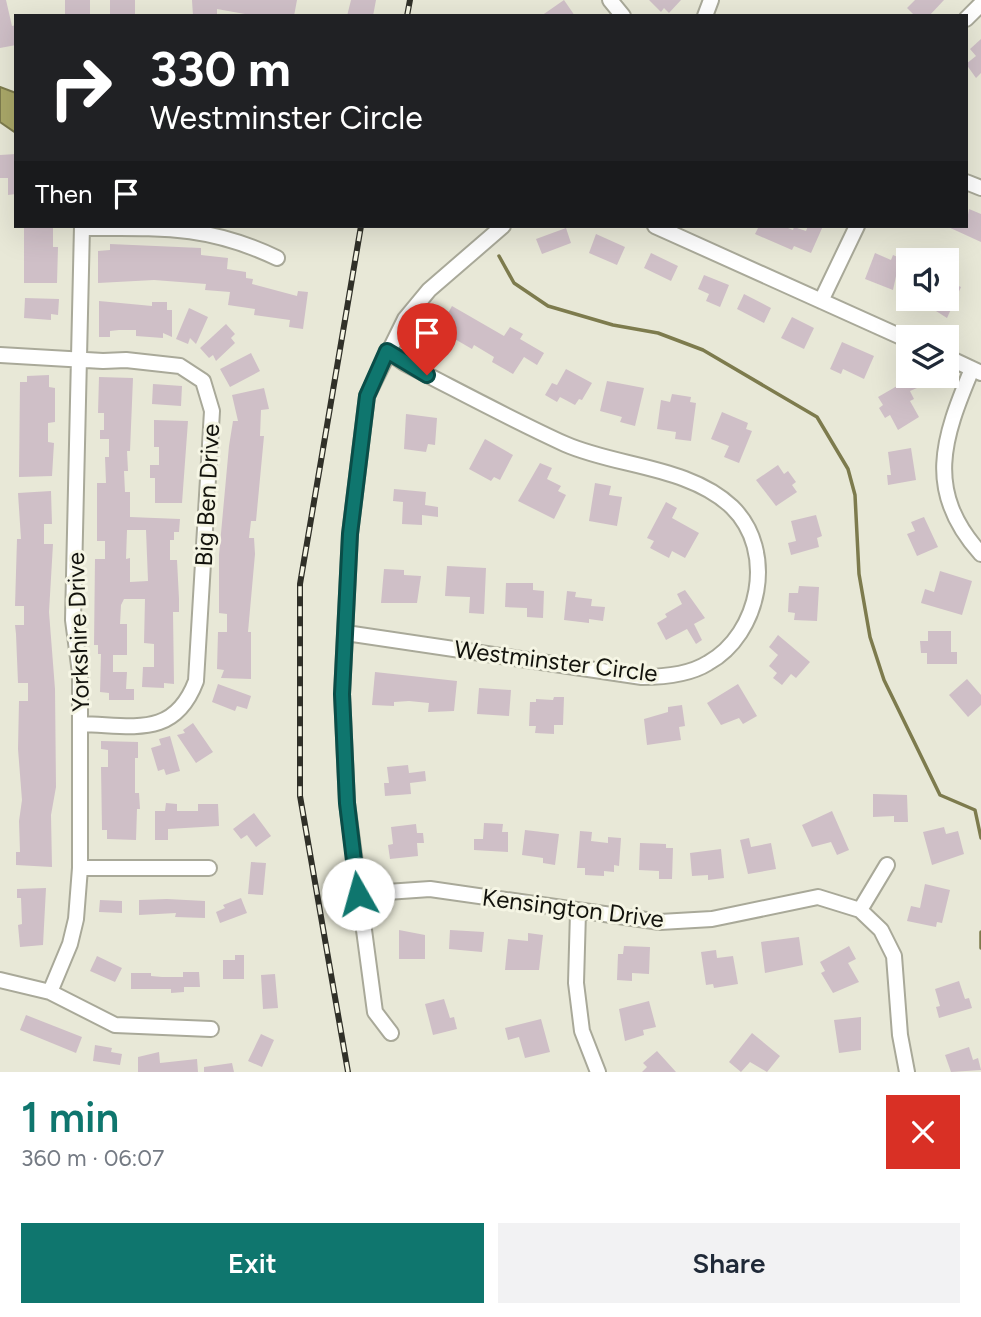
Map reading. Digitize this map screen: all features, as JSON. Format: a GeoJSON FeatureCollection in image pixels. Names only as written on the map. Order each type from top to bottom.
{"type":"FeatureCollection","features":[{"type":"Feature","properties":{"kind":"street"},"geometry":{"type":"LineString","coordinates":[[610,0],[621,14]]}},
{"type":"Feature","properties":{"kind":"street"},"geometry":{"type":"LineString","coordinates":[[968,17],[981,4]]}},
{"type":"Feature","properties":{"kind":"street","name":"Yorkshire Drive"},"geometry":{"type":"LineString","coordinates":[[50,992],[70,944],[76,919],[80,868],[80,673],[73,620],[82,228]]}},
{"type":"Feature","properties":{"kind":"street"},"geometry":{"type":"LineString","coordinates":[[169,228],[213,233],[277,258]]}},
{"type":"Feature","properties":{"kind":"street"},"geometry":{"type":"LineString","coordinates":[[391,1033],[376,1013],[347,803],[342,694],[350,534],[359,446],[367,396],[405,319],[429,290],[501,228]]}},
{"type":"Feature","properties":{"kind":"street"},"geometry":{"type":"LineString","coordinates":[[659,228],[896,335]]}},
{"type":"Feature","properties":{"kind":"street"},"geometry":{"type":"LineString","coordinates":[[821,301],[856,228]]}},
{"type":"Feature","properties":{"kind":"street","name":"Westminster Circle"},"geometry":{"type":"LineString","coordinates":[[346,633],[642,677],[664,677],[708,664],[724,651],[739,636],[751,615],[757,592],[758,565],[752,544],[732,508],[695,484],[567,445],[404,363],[387,351]]}},
{"type":"Feature","properties":{"kind":"street","name":"Big Ben Drive"},"geometry":{"type":"LineString","coordinates":[[0,355],[126,360],[180,366],[203,382],[212,411],[196,681],[189,701],[174,717],[156,724],[81,724]]}},
{"type":"Feature","properties":{"kind":"street"},"geometry":{"type":"LineString","coordinates":[[959,363],[976,371],[948,425],[943,470],[948,502],[965,536],[981,554]]}},
{"type":"Feature","properties":{"kind":"street"},"geometry":{"type":"LineString","coordinates":[[860,910],[887,865]]}},
{"type":"Feature","properties":{"kind":"street"},"geometry":{"type":"LineString","coordinates":[[80,868],[209,868]]}},
{"type":"Feature","properties":{"kind":"street","name":"Kensington Drive"},"geometry":{"type":"LineString","coordinates":[[358,894],[430,889],[660,922],[712,919],[818,897],[860,910],[881,930],[894,956],[900,1035],[907,1072]]}},
{"type":"Feature","properties":{"kind":"street"},"geometry":{"type":"LineString","coordinates":[[578,912],[576,982],[579,1007],[582,1031],[598,1072]]}},
{"type":"Feature","properties":{"kind":"street"},"geometry":{"type":"LineString","coordinates":[[0,980],[50,992],[115,1025],[211,1029]]}},
{"type":"Feature","properties":{"kind":"shaded area"},"geometry":{"type":"Polygon","coordinates":[[[0,87],[14,92],[14,132],[0,122],[0,87]]]}},
{"type":"Feature","properties":{"kind":"building"},"geometry":{"type":"Polygon","coordinates":[[[0,0],[6,0],[14,26],[14,45],[0,48],[0,0]]]}},
{"type":"Feature","properties":{"kind":"building"},"geometry":{"type":"Polygon","coordinates":[[[65,0],[90,0],[90,14],[65,14],[65,0]]]}},
{"type":"Feature","properties":{"kind":"building"},"geometry":{"type":"Polygon","coordinates":[[[110,0],[135,0],[135,14],[110,14],[110,0]]]}},
{"type":"Feature","properties":{"kind":"building"},"geometry":{"type":"Polygon","coordinates":[[[192,0],[297,0],[294,14],[245,14],[217,9],[217,14],[193,14],[192,0]]]}},
{"type":"Feature","properties":{"kind":"building"},"geometry":{"type":"Polygon","coordinates":[[[351,0],[376,0],[373,14],[348,14],[351,0]]]}},
{"type":"Feature","properties":{"kind":"building"},"geometry":{"type":"Polygon","coordinates":[[[564,0],[574,14],[544,14],[564,0]]]}},
{"type":"Feature","properties":{"kind":"building"},"geometry":{"type":"Polygon","coordinates":[[[649,0],[681,0],[669,13],[664,8],[661,12],[649,0]]]}},
{"type":"Feature","properties":{"kind":"building"},"geometry":{"type":"Polygon","coordinates":[[[915,0],[944,0],[931,14],[913,14],[907,8],[915,0]]]}},
{"type":"Feature","properties":{"kind":"building"},"geometry":{"type":"Polygon","coordinates":[[[981,39],[981,73],[976,78],[968,67],[968,62],[976,56],[970,49],[981,39]]]}},
{"type":"Feature","properties":{"kind":"building"},"geometry":{"type":"Polygon","coordinates":[[[14,154],[14,194],[8,195],[8,178],[0,178],[0,155],[14,154]]]}},
{"type":"Feature","properties":{"kind":"building"},"geometry":{"type":"Polygon","coordinates":[[[969,209],[981,214],[981,242],[950,228],[968,228],[969,209]]]}},
{"type":"Feature","properties":{"kind":"building"},"geometry":{"type":"Polygon","coordinates":[[[24,228],[53,228],[53,247],[58,247],[57,283],[24,283],[24,228]]]}},
{"type":"Feature","properties":{"kind":"building"},"geometry":{"type":"Polygon","coordinates":[[[566,228],[571,243],[542,254],[536,239],[566,228]]]}},
{"type":"Feature","properties":{"kind":"building"},"geometry":{"type":"Polygon","coordinates":[[[758,228],[797,228],[806,231],[807,228],[822,228],[811,253],[794,246],[792,250],[755,234],[758,228]]]}},
{"type":"Feature","properties":{"kind":"building"},"geometry":{"type":"Polygon","coordinates":[[[596,234],[625,247],[617,265],[589,253],[596,234]]]}},
{"type":"Feature","properties":{"kind":"building"},"geometry":{"type":"Polygon","coordinates":[[[110,244],[201,248],[201,255],[228,258],[227,269],[246,272],[246,278],[253,279],[252,284],[297,296],[298,291],[308,292],[303,329],[289,327],[290,320],[254,315],[255,309],[228,305],[230,292],[205,290],[206,284],[154,280],[98,283],[98,251],[110,250],[110,244]]]}},
{"type":"Feature","properties":{"kind":"building"},"geometry":{"type":"Polygon","coordinates":[[[651,253],[678,266],[671,281],[644,268],[651,253]]]}},
{"type":"Feature","properties":{"kind":"building"},"geometry":{"type":"Polygon","coordinates":[[[875,253],[891,260],[893,255],[896,256],[893,290],[865,279],[875,253]]]}},
{"type":"Feature","properties":{"kind":"building"},"geometry":{"type":"Polygon","coordinates":[[[704,275],[729,285],[720,307],[706,301],[709,294],[698,289],[704,275]]]}},
{"type":"Feature","properties":{"kind":"building"},"geometry":{"type":"Polygon","coordinates":[[[744,294],[771,308],[764,323],[737,309],[744,294]]]}},
{"type":"Feature","properties":{"kind":"building"},"geometry":{"type":"Polygon","coordinates":[[[25,298],[59,299],[58,315],[51,314],[51,320],[24,318],[25,298]]]}},
{"type":"Feature","properties":{"kind":"building"},"geometry":{"type":"Polygon","coordinates":[[[99,301],[152,306],[152,302],[167,302],[167,310],[172,310],[172,337],[163,333],[163,338],[136,336],[136,330],[119,330],[110,331],[110,337],[99,337],[99,301]]]}},
{"type":"Feature","properties":{"kind":"building"},"geometry":{"type":"Polygon","coordinates":[[[452,306],[504,336],[510,327],[523,334],[520,339],[544,353],[537,365],[524,357],[513,374],[492,362],[494,357],[474,345],[472,349],[453,338],[449,345],[435,337],[452,306]]]}},
{"type":"Feature","properties":{"kind":"building"},"geometry":{"type":"Polygon","coordinates":[[[189,308],[208,317],[196,344],[190,338],[188,344],[176,339],[189,308]]]}},
{"type":"Feature","properties":{"kind":"building"},"geometry":{"type":"Polygon","coordinates":[[[936,311],[950,311],[947,318],[936,311]]]}},
{"type":"Feature","properties":{"kind":"building"},"geometry":{"type":"Polygon","coordinates":[[[792,317],[814,328],[804,349],[781,338],[792,317]]]}},
{"type":"Feature","properties":{"kind":"building"},"geometry":{"type":"Polygon","coordinates":[[[226,324],[235,334],[231,338],[235,343],[216,361],[213,355],[209,358],[200,348],[226,324]]]}},
{"type":"Feature","properties":{"kind":"building"},"geometry":{"type":"Polygon","coordinates":[[[842,342],[874,356],[864,379],[843,369],[841,374],[830,369],[842,342]]]}},
{"type":"Feature","properties":{"kind":"building"},"geometry":{"type":"Polygon","coordinates":[[[251,353],[260,371],[230,387],[220,369],[251,353]]]}},
{"type":"Feature","properties":{"kind":"building"},"geometry":{"type":"Polygon","coordinates":[[[566,369],[592,383],[582,400],[579,399],[575,405],[560,397],[557,402],[545,395],[552,383],[557,385],[566,369]]]}},
{"type":"Feature","properties":{"kind":"building"},"geometry":{"type":"Polygon","coordinates":[[[49,375],[49,387],[55,388],[55,422],[48,423],[48,442],[54,443],[52,476],[19,477],[20,382],[27,382],[27,376],[49,375]]]}},
{"type":"Feature","properties":{"kind":"building"},"geometry":{"type":"Polygon","coordinates":[[[99,377],[133,378],[130,451],[127,451],[128,471],[124,471],[125,492],[130,492],[130,517],[180,519],[179,532],[174,532],[174,540],[170,540],[170,560],[177,560],[179,599],[179,612],[173,612],[174,684],[164,683],[164,688],[142,687],[143,667],[154,667],[154,644],[144,643],[145,599],[124,599],[121,605],[120,624],[127,624],[127,655],[113,655],[113,672],[127,672],[126,689],[134,689],[134,700],[109,700],[109,693],[100,692],[101,654],[98,654],[98,645],[94,645],[95,559],[105,559],[105,541],[97,541],[97,483],[106,483],[105,457],[109,457],[109,439],[100,439],[100,430],[104,430],[104,413],[98,413],[99,377]],[[127,530],[126,559],[130,558],[130,582],[148,581],[146,530],[127,530]]]}},
{"type":"Feature","properties":{"kind":"building"},"geometry":{"type":"Polygon","coordinates":[[[607,381],[644,388],[635,426],[620,422],[622,417],[600,411],[607,381]]]}},
{"type":"Feature","properties":{"kind":"building"},"geometry":{"type":"Polygon","coordinates":[[[153,384],[182,386],[181,406],[152,404],[153,384]]]}},
{"type":"Feature","properties":{"kind":"building"},"geometry":{"type":"Polygon","coordinates":[[[896,387],[917,388],[910,391],[914,399],[910,401],[919,417],[898,430],[890,415],[885,418],[879,408],[883,405],[878,397],[896,387]]]}},
{"type":"Feature","properties":{"kind":"building"},"geometry":{"type":"Polygon","coordinates":[[[264,388],[269,409],[261,410],[260,436],[264,436],[256,521],[251,521],[249,538],[254,538],[255,554],[248,632],[251,632],[251,679],[221,678],[224,670],[217,669],[218,632],[227,632],[227,614],[219,613],[219,555],[229,446],[233,421],[238,421],[232,395],[264,388]]]}},
{"type":"Feature","properties":{"kind":"building"},"geometry":{"type":"Polygon","coordinates":[[[672,394],[691,397],[690,402],[696,403],[691,441],[675,439],[676,432],[657,429],[661,400],[670,402],[672,394]]]}},
{"type":"Feature","properties":{"kind":"building"},"geometry":{"type":"Polygon","coordinates":[[[722,412],[748,423],[746,429],[752,431],[739,463],[724,457],[729,446],[711,439],[722,412]]]}},
{"type":"Feature","properties":{"kind":"building"},"geometry":{"type":"Polygon","coordinates":[[[406,414],[437,418],[435,445],[428,444],[426,452],[404,449],[406,414]]]}},
{"type":"Feature","properties":{"kind":"building"},"geometry":{"type":"Polygon","coordinates":[[[154,420],[188,421],[182,503],[155,503],[155,478],[150,478],[150,465],[159,465],[159,447],[154,447],[154,420]]]}},
{"type":"Feature","properties":{"kind":"building"},"geometry":{"type":"Polygon","coordinates":[[[485,439],[513,455],[500,480],[494,477],[491,481],[469,469],[485,439]]]}},
{"type":"Feature","properties":{"kind":"building"},"geometry":{"type":"Polygon","coordinates":[[[911,448],[916,480],[888,485],[887,475],[891,475],[888,452],[911,448]]]}},
{"type":"Feature","properties":{"kind":"building"},"geometry":{"type":"Polygon","coordinates":[[[540,463],[552,468],[547,479],[561,486],[558,491],[566,495],[554,519],[518,501],[540,463]]]}},
{"type":"Feature","properties":{"kind":"building"},"geometry":{"type":"Polygon","coordinates":[[[778,465],[784,474],[788,471],[796,482],[792,485],[797,492],[776,506],[756,480],[778,465]]]}},
{"type":"Feature","properties":{"kind":"building"},"geometry":{"type":"Polygon","coordinates":[[[595,483],[611,486],[609,495],[622,497],[617,526],[589,521],[595,483]]]}},
{"type":"Feature","properties":{"kind":"building"},"geometry":{"type":"Polygon","coordinates":[[[394,489],[426,492],[425,505],[438,507],[438,517],[422,515],[422,525],[402,524],[403,502],[393,501],[394,489]]]}},
{"type":"Feature","properties":{"kind":"building"},"geometry":{"type":"Polygon","coordinates":[[[51,491],[52,524],[44,524],[44,544],[53,544],[49,612],[55,689],[56,787],[51,815],[52,867],[16,865],[16,852],[20,852],[19,821],[22,800],[18,749],[19,701],[28,701],[28,683],[18,683],[15,625],[24,625],[24,606],[15,606],[17,539],[21,539],[18,493],[51,491]]]}},
{"type":"Feature","properties":{"kind":"building"},"geometry":{"type":"Polygon","coordinates":[[[666,502],[677,508],[672,518],[699,533],[685,558],[672,551],[669,558],[650,548],[654,541],[647,538],[666,502]]]}},
{"type":"Feature","properties":{"kind":"building"},"geometry":{"type":"Polygon","coordinates":[[[816,515],[822,536],[817,538],[819,547],[791,555],[788,543],[796,541],[791,521],[816,515]]]}},
{"type":"Feature","properties":{"kind":"building"},"geometry":{"type":"Polygon","coordinates":[[[924,517],[938,547],[917,556],[907,534],[915,531],[911,522],[924,517]]]}},
{"type":"Feature","properties":{"kind":"building"},"geometry":{"type":"Polygon","coordinates":[[[447,566],[486,568],[484,614],[469,613],[470,597],[445,596],[447,566]]]}},
{"type":"Feature","properties":{"kind":"building"},"geometry":{"type":"Polygon","coordinates":[[[384,569],[404,570],[404,575],[421,576],[417,603],[381,603],[384,569]]]}},
{"type":"Feature","properties":{"kind":"building"},"geometry":{"type":"Polygon","coordinates":[[[940,571],[972,581],[962,615],[921,603],[925,589],[934,592],[940,571]]]}},
{"type":"Feature","properties":{"kind":"building"},"geometry":{"type":"Polygon","coordinates":[[[506,583],[533,583],[533,590],[544,591],[543,618],[527,617],[527,608],[505,607],[506,583]]]}},
{"type":"Feature","properties":{"kind":"building"},"geometry":{"type":"Polygon","coordinates":[[[799,586],[819,587],[817,621],[794,620],[795,613],[788,612],[789,593],[798,593],[799,586]]]}},
{"type":"Feature","properties":{"kind":"building"},"geometry":{"type":"Polygon","coordinates":[[[685,590],[705,618],[694,624],[702,640],[696,644],[687,629],[666,640],[657,623],[667,617],[665,614],[682,604],[677,594],[685,590]]]}},
{"type":"Feature","properties":{"kind":"building"},"geometry":{"type":"Polygon","coordinates":[[[567,591],[576,592],[575,597],[592,599],[591,606],[605,607],[603,621],[589,619],[589,623],[564,620],[567,591]]]}},
{"type":"Feature","properties":{"kind":"building"},"geometry":{"type":"Polygon","coordinates":[[[928,631],[951,631],[951,652],[957,652],[957,664],[927,664],[927,653],[921,653],[920,641],[928,641],[928,631]]]}},
{"type":"Feature","properties":{"kind":"building"},"geometry":{"type":"Polygon","coordinates":[[[778,635],[810,662],[796,678],[791,674],[782,685],[773,678],[777,673],[769,666],[778,655],[769,647],[778,635]]]}},
{"type":"Feature","properties":{"kind":"building"},"geometry":{"type":"Polygon","coordinates":[[[375,672],[457,681],[454,711],[428,712],[429,703],[409,701],[394,702],[394,706],[372,705],[375,672]]]}},
{"type":"Feature","properties":{"kind":"building"},"geometry":{"type":"Polygon","coordinates":[[[967,679],[981,695],[981,705],[968,717],[949,695],[967,679]]]}},
{"type":"Feature","properties":{"kind":"building"},"geometry":{"type":"Polygon","coordinates":[[[218,684],[251,696],[247,709],[237,706],[235,711],[212,702],[218,684]]]}},
{"type":"Feature","properties":{"kind":"building"},"geometry":{"type":"Polygon","coordinates":[[[738,684],[757,716],[743,724],[739,718],[721,725],[707,703],[738,684]]]}},
{"type":"Feature","properties":{"kind":"building"},"geometry":{"type":"Polygon","coordinates":[[[479,688],[511,690],[509,716],[477,714],[479,688]]]}},
{"type":"Feature","properties":{"kind":"building"},"geometry":{"type":"Polygon","coordinates":[[[554,697],[564,697],[563,725],[554,725],[554,734],[535,733],[536,726],[529,726],[530,702],[536,702],[536,699],[553,700],[554,697]]]}},
{"type":"Feature","properties":{"kind":"building"},"geometry":{"type":"Polygon","coordinates":[[[682,705],[685,726],[679,727],[681,740],[647,745],[644,719],[668,712],[668,707],[682,705]]]}},
{"type":"Feature","properties":{"kind":"building"},"geometry":{"type":"Polygon","coordinates":[[[193,723],[213,752],[196,763],[177,735],[185,733],[183,730],[193,723]]]}},
{"type":"Feature","properties":{"kind":"building"},"geometry":{"type":"Polygon","coordinates":[[[170,736],[180,771],[166,775],[164,769],[158,771],[151,748],[161,745],[159,739],[170,736]]]}},
{"type":"Feature","properties":{"kind":"building"},"geometry":{"type":"Polygon","coordinates":[[[101,741],[138,742],[135,793],[139,793],[140,809],[137,809],[136,840],[107,839],[107,830],[102,830],[101,767],[108,767],[108,750],[101,749],[101,741]]]}},
{"type":"Feature","properties":{"kind":"building"},"geometry":{"type":"Polygon","coordinates":[[[408,765],[409,773],[425,771],[426,781],[410,783],[411,794],[385,796],[384,783],[389,783],[387,767],[408,765]]]}},
{"type":"Feature","properties":{"kind":"building"},"geometry":{"type":"Polygon","coordinates":[[[873,794],[907,795],[908,822],[894,822],[894,816],[873,817],[873,794]]]}},
{"type":"Feature","properties":{"kind":"building"},"geometry":{"type":"Polygon","coordinates":[[[166,803],[177,804],[177,811],[198,811],[198,804],[218,804],[219,826],[168,829],[168,840],[155,840],[155,811],[165,811],[166,803]]]}},
{"type":"Feature","properties":{"kind":"building"},"geometry":{"type":"Polygon","coordinates":[[[832,811],[849,850],[837,855],[831,842],[812,847],[802,825],[832,811]]]}},
{"type":"Feature","properties":{"kind":"building"},"geometry":{"type":"Polygon","coordinates":[[[254,813],[271,836],[256,847],[247,835],[241,839],[233,829],[254,813]]]}},
{"type":"Feature","properties":{"kind":"building"},"geometry":{"type":"Polygon","coordinates":[[[484,823],[503,824],[502,832],[508,832],[508,852],[474,850],[474,839],[483,839],[484,823]]]}},
{"type":"Feature","properties":{"kind":"building"},"geometry":{"type":"Polygon","coordinates":[[[416,824],[417,833],[423,833],[424,843],[417,843],[418,856],[390,859],[388,845],[393,844],[391,827],[416,824]]]}},
{"type":"Feature","properties":{"kind":"building"},"geometry":{"type":"Polygon","coordinates":[[[944,827],[946,834],[958,831],[964,854],[932,865],[923,832],[944,827]]]}},
{"type":"Feature","properties":{"kind":"building"},"geometry":{"type":"Polygon","coordinates":[[[525,830],[559,834],[555,865],[543,863],[543,858],[522,855],[525,830]]]}},
{"type":"Feature","properties":{"kind":"building"},"geometry":{"type":"Polygon","coordinates":[[[580,831],[592,832],[591,841],[608,843],[608,837],[621,838],[619,866],[614,865],[614,872],[604,871],[604,876],[585,875],[585,868],[577,868],[580,831]]]}},
{"type":"Feature","properties":{"kind":"building"},"geometry":{"type":"Polygon","coordinates":[[[749,838],[751,847],[771,843],[776,869],[748,874],[740,840],[749,838]]]}},
{"type":"Feature","properties":{"kind":"building"},"geometry":{"type":"Polygon","coordinates":[[[640,843],[666,844],[666,848],[673,848],[672,879],[659,879],[659,871],[639,870],[640,843]]]}},
{"type":"Feature","properties":{"kind":"building"},"geometry":{"type":"Polygon","coordinates":[[[721,849],[724,878],[708,880],[708,875],[692,876],[690,853],[721,849]]]}},
{"type":"Feature","properties":{"kind":"building"},"geometry":{"type":"Polygon","coordinates":[[[251,862],[266,863],[263,895],[248,894],[251,862]]]}},
{"type":"Feature","properties":{"kind":"building"},"geometry":{"type":"Polygon","coordinates":[[[925,884],[950,890],[942,923],[937,922],[936,927],[907,921],[911,906],[920,908],[925,884]]]}},
{"type":"Feature","properties":{"kind":"building"},"geometry":{"type":"Polygon","coordinates":[[[46,888],[43,945],[20,947],[18,925],[22,924],[21,898],[17,898],[17,889],[46,888]]]}},
{"type":"Feature","properties":{"kind":"building"},"geometry":{"type":"Polygon","coordinates":[[[241,898],[247,913],[220,923],[216,912],[225,908],[223,905],[241,898]]]}},
{"type":"Feature","properties":{"kind":"building"},"geometry":{"type":"Polygon","coordinates":[[[100,900],[122,901],[122,913],[99,912],[100,900]]]}},
{"type":"Feature","properties":{"kind":"building"},"geometry":{"type":"Polygon","coordinates":[[[139,900],[205,901],[205,918],[175,917],[176,913],[139,915],[139,900]]]}},
{"type":"Feature","properties":{"kind":"building"},"geometry":{"type":"Polygon","coordinates":[[[399,930],[425,935],[425,959],[399,959],[399,930]]]}},
{"type":"Feature","properties":{"kind":"building"},"geometry":{"type":"Polygon","coordinates":[[[450,930],[484,932],[482,952],[449,949],[450,930]]]}},
{"type":"Feature","properties":{"kind":"building"},"geometry":{"type":"Polygon","coordinates":[[[528,933],[543,935],[539,970],[505,970],[508,939],[528,941],[528,933]]]}},
{"type":"Feature","properties":{"kind":"building"},"geometry":{"type":"Polygon","coordinates":[[[799,937],[803,965],[765,973],[761,942],[799,937]]]}},
{"type":"Feature","properties":{"kind":"building"},"geometry":{"type":"Polygon","coordinates":[[[624,946],[650,947],[649,974],[632,973],[632,981],[617,980],[618,954],[623,954],[624,946]]]}},
{"type":"Feature","properties":{"kind":"building"},"geometry":{"type":"Polygon","coordinates":[[[849,946],[856,959],[848,963],[859,982],[833,993],[821,973],[825,971],[820,962],[849,946]]]}},
{"type":"Feature","properties":{"kind":"building"},"geometry":{"type":"Polygon","coordinates":[[[716,950],[717,958],[733,956],[738,984],[714,988],[713,984],[706,985],[701,952],[716,950]]]}},
{"type":"Feature","properties":{"kind":"building"},"geometry":{"type":"Polygon","coordinates":[[[235,955],[244,955],[244,979],[223,979],[223,960],[235,960],[235,955]]]}},
{"type":"Feature","properties":{"kind":"building"},"geometry":{"type":"Polygon","coordinates":[[[97,956],[122,968],[115,982],[90,971],[97,956]]]}},
{"type":"Feature","properties":{"kind":"building"},"geometry":{"type":"Polygon","coordinates":[[[183,972],[199,972],[200,987],[184,987],[184,992],[171,993],[171,989],[131,989],[131,973],[183,977],[183,972]]]}},
{"type":"Feature","properties":{"kind":"building"},"geometry":{"type":"Polygon","coordinates":[[[275,974],[278,1008],[263,1009],[261,975],[275,974]]]}},
{"type":"Feature","properties":{"kind":"building"},"geometry":{"type":"Polygon","coordinates":[[[959,981],[965,999],[969,998],[972,1008],[939,1018],[936,1007],[940,1006],[935,989],[959,981]]]}},
{"type":"Feature","properties":{"kind":"building"},"geometry":{"type":"Polygon","coordinates":[[[444,999],[457,1029],[433,1035],[425,1004],[444,999]]]}},
{"type":"Feature","properties":{"kind":"building"},"geometry":{"type":"Polygon","coordinates":[[[649,1001],[656,1027],[643,1030],[644,1035],[625,1041],[619,1009],[649,1001]]]}},
{"type":"Feature","properties":{"kind":"building"},"geometry":{"type":"Polygon","coordinates":[[[26,1015],[82,1037],[76,1053],[20,1030],[26,1015]]]}},
{"type":"Feature","properties":{"kind":"building"},"geometry":{"type":"Polygon","coordinates":[[[861,1017],[861,1050],[839,1053],[834,1020],[861,1017]]]}},
{"type":"Feature","properties":{"kind":"building"},"geometry":{"type":"Polygon","coordinates":[[[541,1019],[550,1052],[525,1058],[519,1037],[508,1040],[505,1028],[541,1019]]]}},
{"type":"Feature","properties":{"kind":"building"},"geometry":{"type":"Polygon","coordinates":[[[752,1033],[780,1056],[767,1072],[750,1062],[741,1072],[729,1062],[752,1033]]]}},
{"type":"Feature","properties":{"kind":"building"},"geometry":{"type":"Polygon","coordinates":[[[261,1034],[274,1040],[262,1067],[248,1061],[261,1034]]]}},
{"type":"Feature","properties":{"kind":"building"},"geometry":{"type":"Polygon","coordinates":[[[95,1045],[112,1048],[111,1052],[122,1054],[120,1065],[93,1061],[95,1045]]]}},
{"type":"Feature","properties":{"kind":"building"},"geometry":{"type":"Polygon","coordinates":[[[969,1047],[973,1060],[978,1058],[981,1070],[951,1072],[945,1055],[969,1047]]]}},
{"type":"Feature","properties":{"kind":"building"},"geometry":{"type":"Polygon","coordinates":[[[657,1051],[676,1072],[642,1072],[647,1067],[643,1063],[657,1051]]]}},
{"type":"Feature","properties":{"kind":"building"},"geometry":{"type":"Polygon","coordinates":[[[159,1052],[160,1063],[197,1059],[198,1072],[138,1072],[138,1057],[159,1052]]]}},
{"type":"Feature","properties":{"kind":"building"},"geometry":{"type":"Polygon","coordinates":[[[232,1063],[234,1072],[204,1072],[204,1067],[232,1063]]]}},
{"type":"Feature","properties":{"kind":"waterway"},"geometry":{"type":"LineString","coordinates":[[499,256],[514,283],[548,306],[613,325],[658,333],[703,350],[817,417],[848,469],[855,495],[859,574],[870,637],[884,680],[940,795],[975,810],[981,838]]}},
{"type":"Feature","properties":{"kind":"waterway"},"geometry":{"type":"LineString","coordinates":[[981,932],[981,948]]}},
{"type":"Feature","properties":{"kind":"railway"},"geometry":{"type":"LineString","coordinates":[[407,14],[410,0]]}},
{"type":"Feature","properties":{"kind":"railway"},"geometry":{"type":"LineString","coordinates":[[348,1072],[300,796],[300,584],[361,228]]}},
{"type":"Feature","properties":{"kind":"route"},"geometry":{"type":"LineString","coordinates":[[358,894],[347,803],[342,694],[350,534],[359,446],[367,396],[387,351],[427,375]]}}]}
